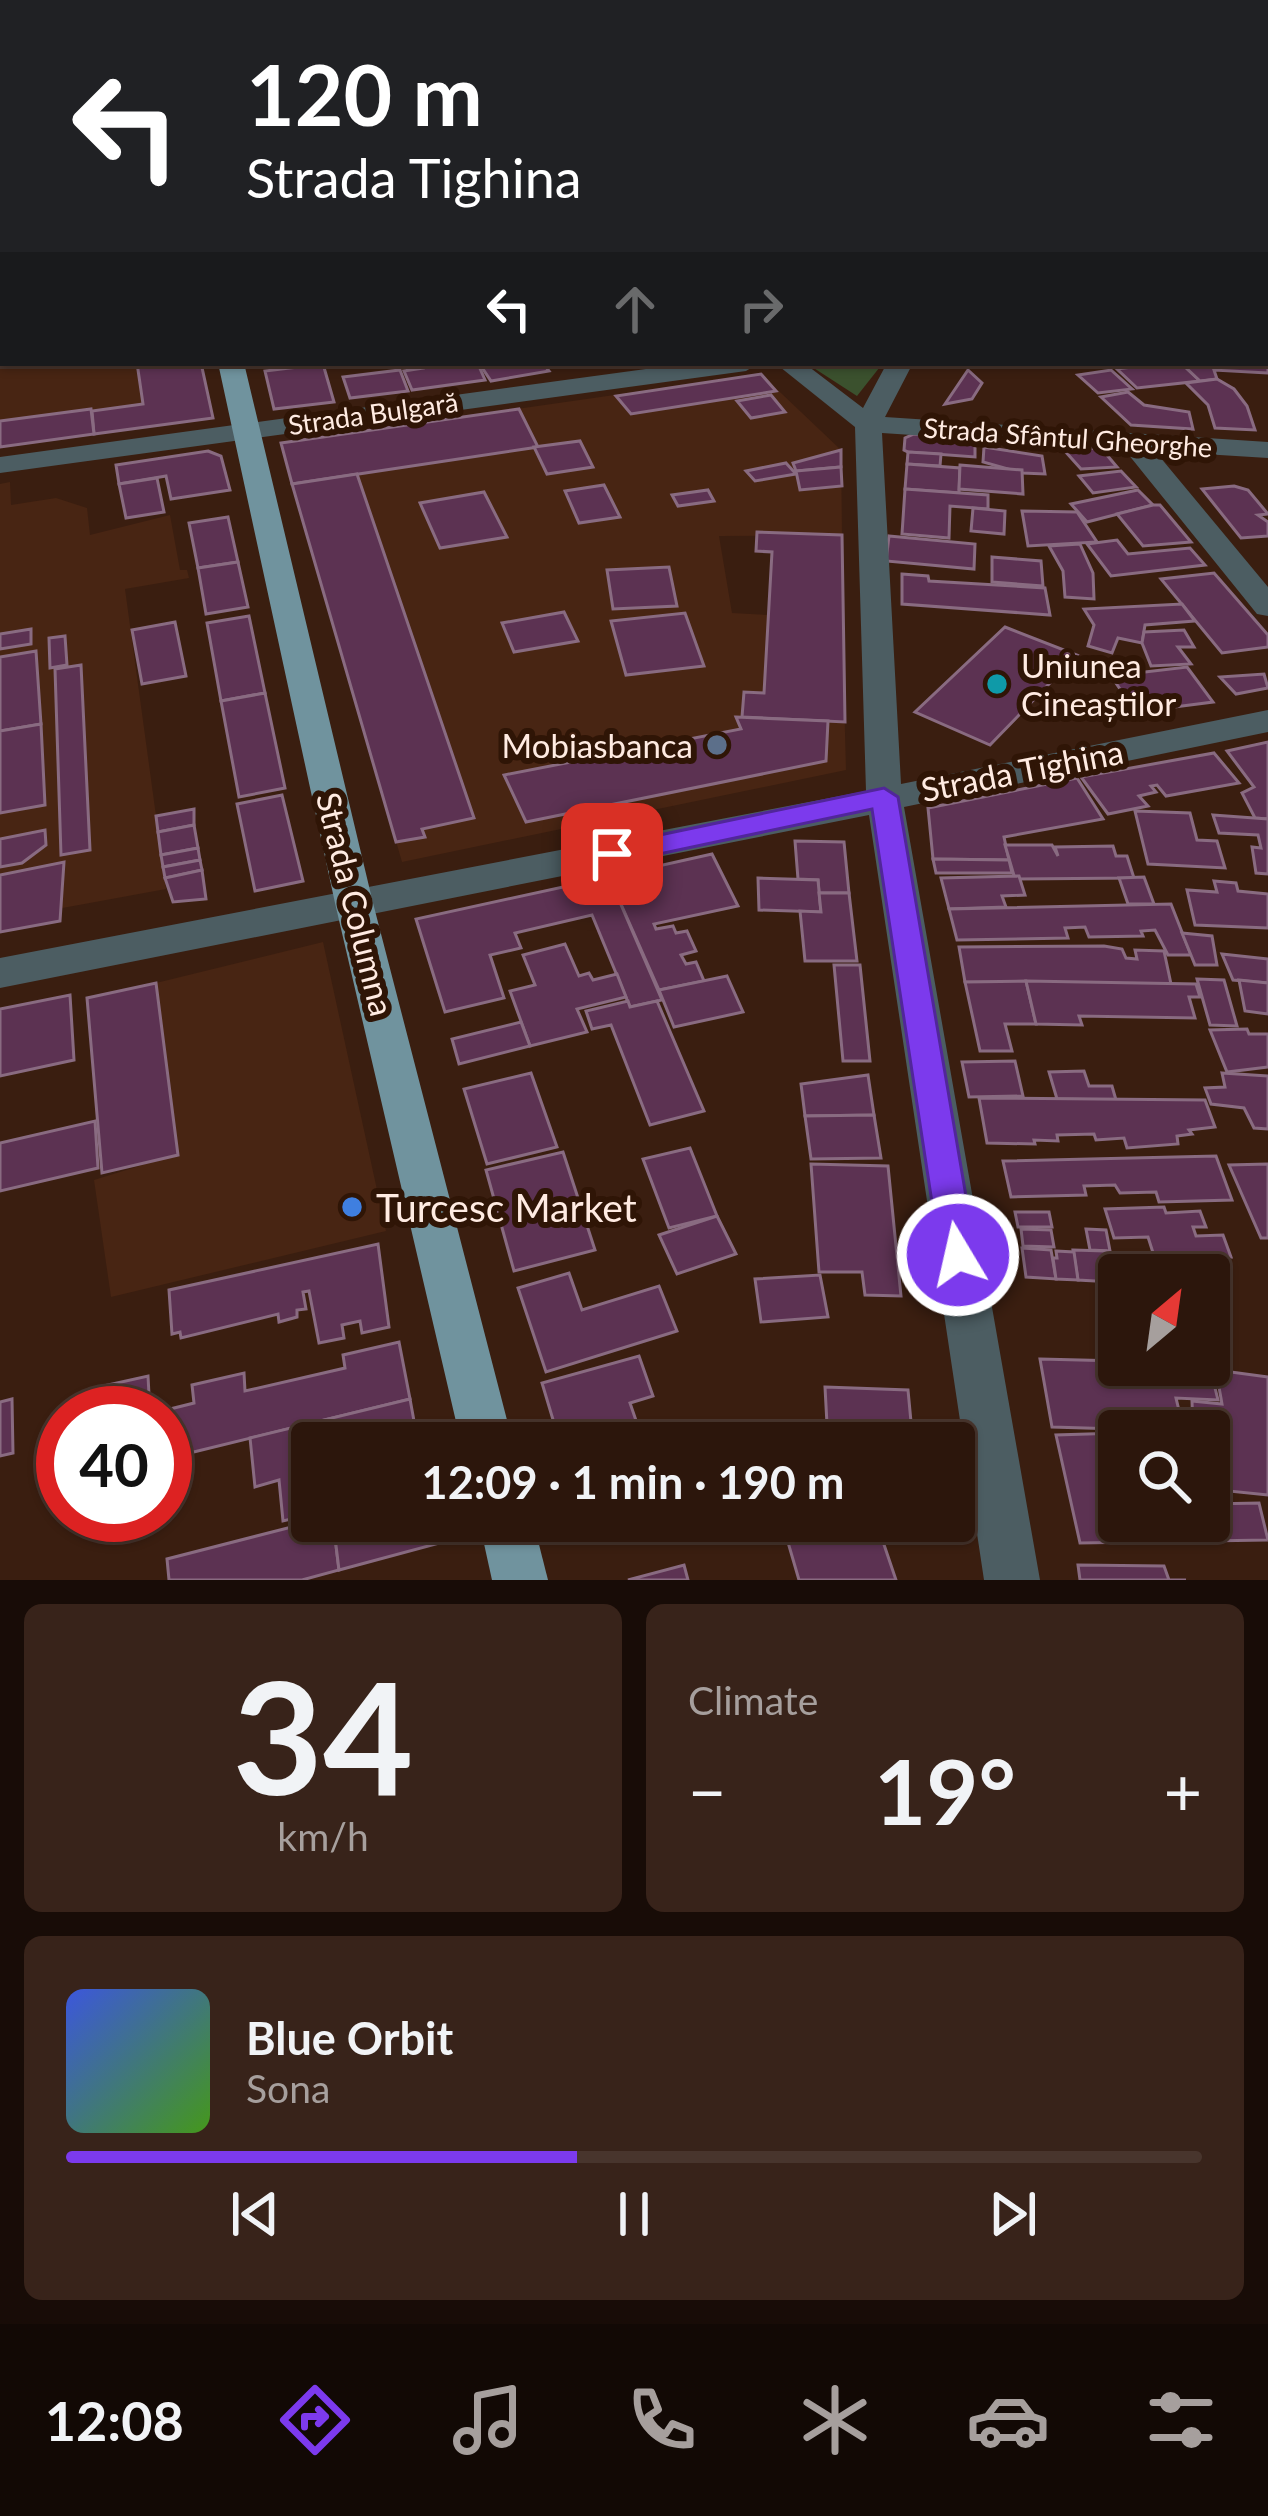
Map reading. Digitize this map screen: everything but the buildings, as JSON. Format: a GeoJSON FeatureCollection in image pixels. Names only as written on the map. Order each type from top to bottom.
{"type":"FeatureCollection","features":[{"type":"Feature","properties":{"kind":"main road","name":"Strada Columna"},"geometry":{"type":"LineString","coordinates":[[232,366],[354,903],[482,1422]]}},
{"type":"Feature","properties":{"kind":"main road"},"geometry":{"type":"LineString","coordinates":[[511,1542],[520,1580]]}},
{"type":"Feature","properties":{"kind":"street","name":"Strada Bulgară"},"geometry":{"type":"LineString","coordinates":[[0,465],[724,366]]}},
{"type":"Feature","properties":{"kind":"street"},"geometry":{"type":"LineString","coordinates":[[792,366],[868,424]]}},
{"type":"Feature","properties":{"kind":"street"},"geometry":{"type":"LineString","coordinates":[[898,366],[868,424],[884,797],[1012,1580]]}},
{"type":"Feature","properties":{"kind":"street","name":"Strada Sfântul Gheorghe"},"geometry":{"type":"LineString","coordinates":[[868,424],[1268,450]]}},
{"type":"Feature","properties":{"kind":"street"},"geometry":{"type":"LineString","coordinates":[[1133,442],[1268,608]]}},
{"type":"Feature","properties":{"kind":"street","name":"Strada Tighina"},"geometry":{"type":"LineString","coordinates":[[0,973],[1268,721]]}},
{"type":"Feature","properties":{"kind":"shaded area"},"geometry":{"type":"Polygon","coordinates":[[[0,366],[199,366],[210,419],[0,448],[0,366]]]}},
{"type":"Feature","properties":{"kind":"shaded area"},"geometry":{"type":"Polygon","coordinates":[[[761,374],[841,450],[842,535],[719,536],[732,613],[842,619],[846,770],[402,862],[281,443],[761,374]]]}},
{"type":"Feature","properties":{"kind":"shaded area"},"geometry":{"type":"Polygon","coordinates":[[[10,482],[11,505],[56,498],[87,508],[90,535],[170,515],[180,570],[187,570],[189,578],[125,589],[166,889],[57,909],[0,896],[0,484],[10,482]]]}},
{"type":"Feature","properties":{"kind":"shaded area"},"geometry":{"type":"Polygon","coordinates":[[[323,942],[386,1231],[111,1297],[94,1180],[178,1154],[156,983],[323,942]]]}},
{"type":"Feature","properties":{"kind":"green space"},"geometry":{"type":"Polygon","coordinates":[[[811,366],[881,366],[857,396],[811,366]]]}},
{"type":"Feature","properties":{"kind":"place","name":"Uniunea Cineaștilor"},"geometry":{"type":"Point","coordinates":[997,684]}},
{"type":"Feature","properties":{"kind":"place","name":"Mobiasbanca"},"geometry":{"type":"Point","coordinates":[717,745]}},
{"type":"Feature","properties":{"kind":"place","name":"Turcesc Market"},"geometry":{"type":"Point","coordinates":[352,1207]}},
{"type":"Feature","properties":{"kind":"route"},"geometry":{"type":"LineString","coordinates":[[612,854],[884,797],[958,1255]]}}]}
